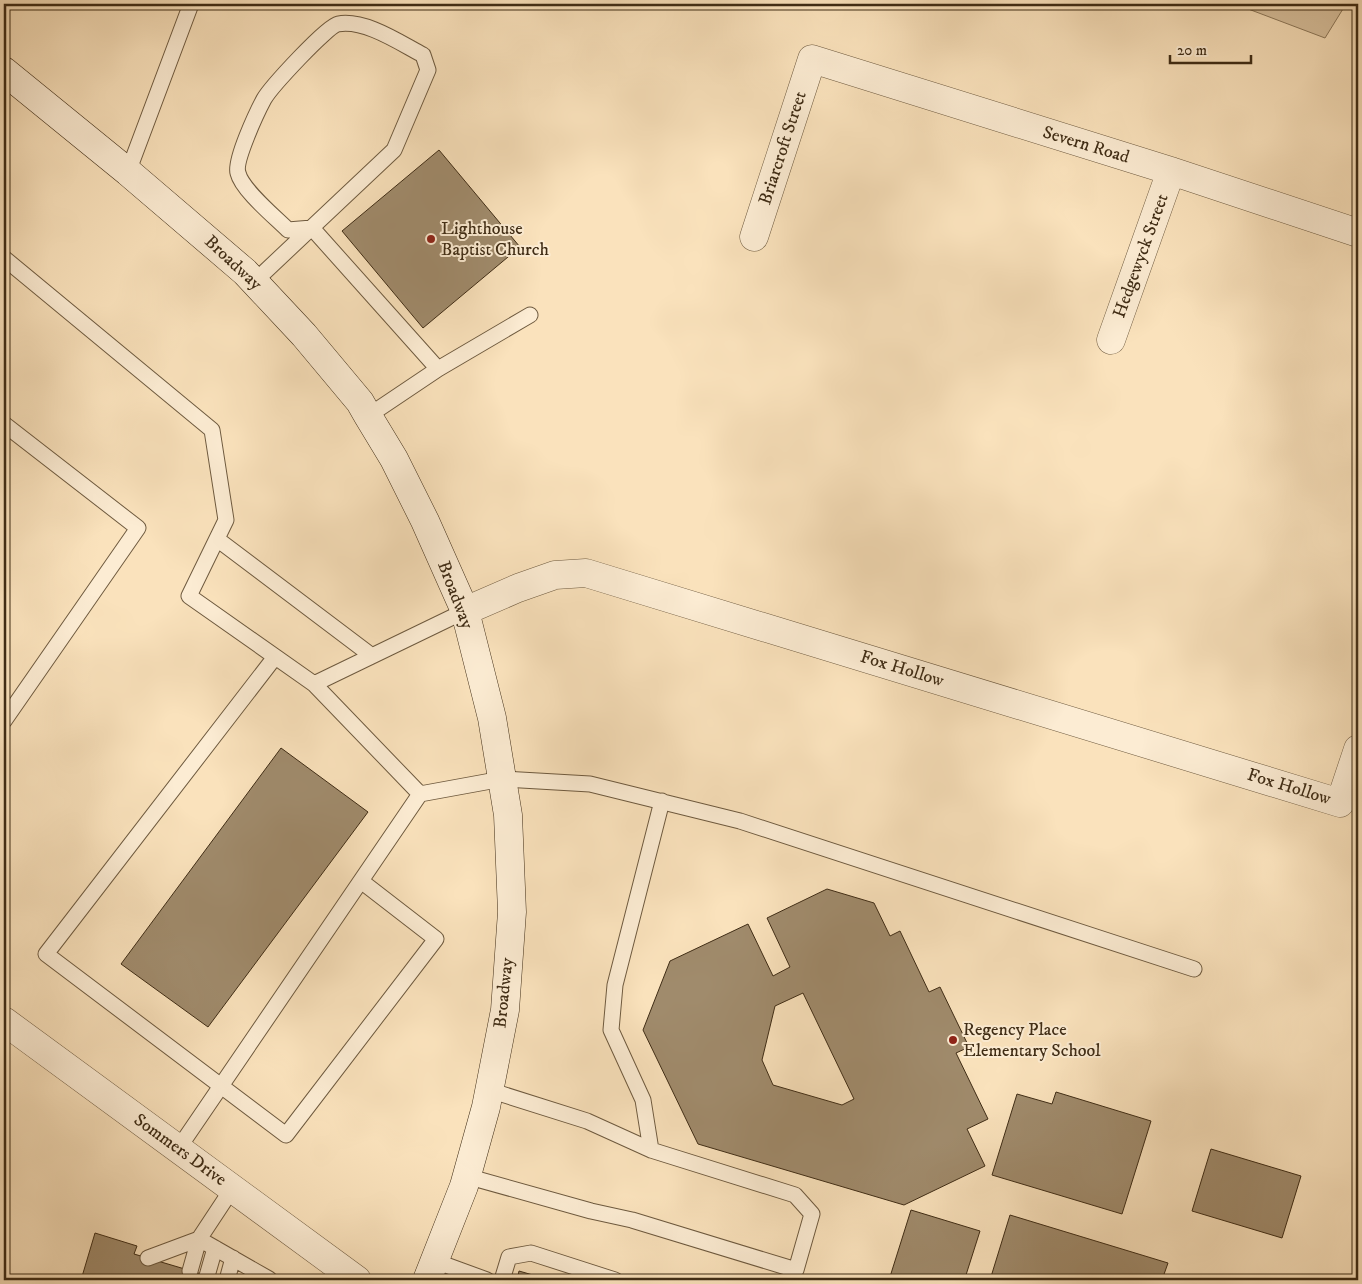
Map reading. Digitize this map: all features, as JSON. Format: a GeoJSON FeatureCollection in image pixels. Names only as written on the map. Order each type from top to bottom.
{"type":"FeatureCollection","features":[{"type":"Feature","properties":{"kind":"street","name":"Severn Road"},"geometry":{"type":"LineString","coordinates":[[812,59],[1171,171],[1358,233]]}},
{"type":"Feature","properties":{"kind":"street","name":"Briarcroft Street"},"geometry":{"type":"LineString","coordinates":[[754,237],[812,59]]}},
{"type":"Feature","properties":{"kind":"street","name":"Broadway"},"geometry":{"type":"LineString","coordinates":[[4,71],[128,172],[245,272],[310,342],[360,402],[394,459],[425,521],[465,611],[492,718],[508,815],[512,912],[504,1010],[486,1107],[466,1176],[431,1270]]}},
{"type":"Feature","properties":{"kind":"street","name":"Hedgewyck Street"},"geometry":{"type":"LineString","coordinates":[[1111,340],[1171,171]]}},
{"type":"Feature","properties":{"kind":"street","name":"Fox Hollow"},"geometry":{"type":"LineString","coordinates":[[465,611],[518,588],[555,575],[586,573],[1340,803],[1358,750]]}},
{"type":"Feature","properties":{"kind":"street","name":"Sommers Drive"},"geometry":{"type":"LineString","coordinates":[[4,1021],[357,1280]]}},
{"type":"Feature","properties":{"kind":"lane"},"geometry":{"type":"LineString","coordinates":[[128,172],[190,4]]}},
{"type":"Feature","properties":{"kind":"lane"},"geometry":{"type":"LineString","coordinates":[[254,282],[312,228],[394,150],[428,70],[423,55],[362,25],[337,24],[319,37],[265,98],[242,147],[237,172],[244,186],[288,230],[312,228]]}},
{"type":"Feature","properties":{"kind":"lane"},"geometry":{"type":"LineString","coordinates":[[312,228],[438,369]]}},
{"type":"Feature","properties":{"kind":"lane"},"geometry":{"type":"LineString","coordinates":[[4,258],[212,430],[226,520],[189,596],[314,684],[420,794]]}},
{"type":"Feature","properties":{"kind":"lane"},"geometry":{"type":"LineString","coordinates":[[368,416],[438,369],[530,315]]}},
{"type":"Feature","properties":{"kind":"lane"},"geometry":{"type":"LineString","coordinates":[[4,424],[138,528],[4,721]]}},
{"type":"Feature","properties":{"kind":"lane"},"geometry":{"type":"LineString","coordinates":[[217,539],[372,656]]}},
{"type":"Feature","properties":{"kind":"lane"},"geometry":{"type":"LineString","coordinates":[[314,684],[465,611]]}},
{"type":"Feature","properties":{"kind":"lane"},"geometry":{"type":"LineString","coordinates":[[275,657],[46,954],[286,1135],[436,939],[361,881]]}},
{"type":"Feature","properties":{"kind":"lane"},"geometry":{"type":"LineString","coordinates":[[178,1148],[420,794],[502,779],[590,784],[740,820],[1194,969]]}},
{"type":"Feature","properties":{"kind":"lane"},"geometry":{"type":"LineString","coordinates":[[651,1150],[643,1100],[611,1030],[615,985],[662,801]]}},
{"type":"Feature","properties":{"kind":"lane"},"geometry":{"type":"LineString","coordinates":[[466,1176],[591,1211],[632,1220],[796,1270],[812,1214],[795,1195],[651,1150],[587,1121],[489,1090]]}},
{"type":"Feature","properties":{"kind":"lane"},"geometry":{"type":"LineString","coordinates":[[190,1271],[199,1239],[232,1189]]}},
{"type":"Feature","properties":{"kind":"lane"},"geometry":{"type":"LineString","coordinates":[[148,1258],[199,1239]]}},
{"type":"Feature","properties":{"kind":"lane"},"geometry":{"type":"LineString","coordinates":[[199,1239],[269,1280]]}},
{"type":"Feature","properties":{"kind":"lane"},"geometry":{"type":"LineString","coordinates":[[171,1265],[176,1248]]}},
{"type":"Feature","properties":{"kind":"lane"},"geometry":{"type":"LineString","coordinates":[[207,1276],[215,1248]]}},
{"type":"Feature","properties":{"kind":"lane"},"geometry":{"type":"LineString","coordinates":[[502,1280],[510,1257],[531,1253],[615,1280]]}},
{"type":"Feature","properties":{"kind":"lane"},"geometry":{"type":"LineString","coordinates":[[226,1280],[233,1258]]}},
{"type":"Feature","properties":{"kind":"lane"},"geometry":{"type":"LineString","coordinates":[[431,1270],[486,1280]]}},
{"type":"Feature","properties":{"kind":"shaded area"},"geometry":{"type":"Polygon","coordinates":[[[1235,4],[1346,4],[1325,38],[1235,4]]]}},
{"type":"Feature","properties":{"kind":"building","name":"Lighthouse Baptist Church"},"geometry":{"type":"Polygon","coordinates":[[[439,150],[520,247],[423,328],[342,231],[439,150]]]}},
{"type":"Feature","properties":{"kind":"building"},"geometry":{"type":"Polygon","coordinates":[[[281,748],[368,812],[208,1027],[121,964],[281,748]]]}},
{"type":"Feature","properties":{"kind":"building","name":"Regency Place Elementary School"},"geometry":{"type":"Polygon","coordinates":[[[827,889],[874,903],[890,936],[900,931],[929,992],[940,987],[969,1047],[956,1053],[988,1119],[967,1129],[985,1166],[904,1205],[698,1144],[643,1030],[670,961],[748,924],[773,976],[790,967],[767,918],[827,889]],[[803,993],[775,1006],[762,1060],[773,1085],[842,1105],[854,1099],[803,993]]]}},
{"type":"Feature","properties":{"kind":"building"},"geometry":{"type":"Polygon","coordinates":[[[1056,1092],[1151,1121],[1122,1214],[992,1175],[1017,1094],[1052,1104],[1056,1092]]]}},
{"type":"Feature","properties":{"kind":"building"},"geometry":{"type":"Polygon","coordinates":[[[1211,1149],[1301,1176],[1282,1238],[1192,1211],[1211,1149]]]}},
{"type":"Feature","properties":{"kind":"building"},"geometry":{"type":"Polygon","coordinates":[[[911,1210],[980,1231],[966,1275],[984,1280],[889,1280],[911,1210]]]}},
{"type":"Feature","properties":{"kind":"building"},"geometry":{"type":"Polygon","coordinates":[[[1010,1215],[1168,1263],[1162,1280],[990,1280],[1010,1215]]]}},
{"type":"Feature","properties":{"kind":"building"},"geometry":{"type":"Polygon","coordinates":[[[95,1233],[137,1246],[134,1254],[222,1280],[81,1280],[95,1233]]]}},
{"type":"Feature","properties":{"kind":"building"},"geometry":{"type":"Polygon","coordinates":[[[519,1271],[550,1280],[517,1280],[519,1271]]]}},
{"type":"Feature","properties":{"kind":"place","name":"Lighthouse Baptist Church"},"geometry":{"type":"Point","coordinates":[431,239]}},
{"type":"Feature","properties":{"kind":"place","name":"Regency Place Elementary School"},"geometry":{"type":"Point","coordinates":[953,1040]}}]}
